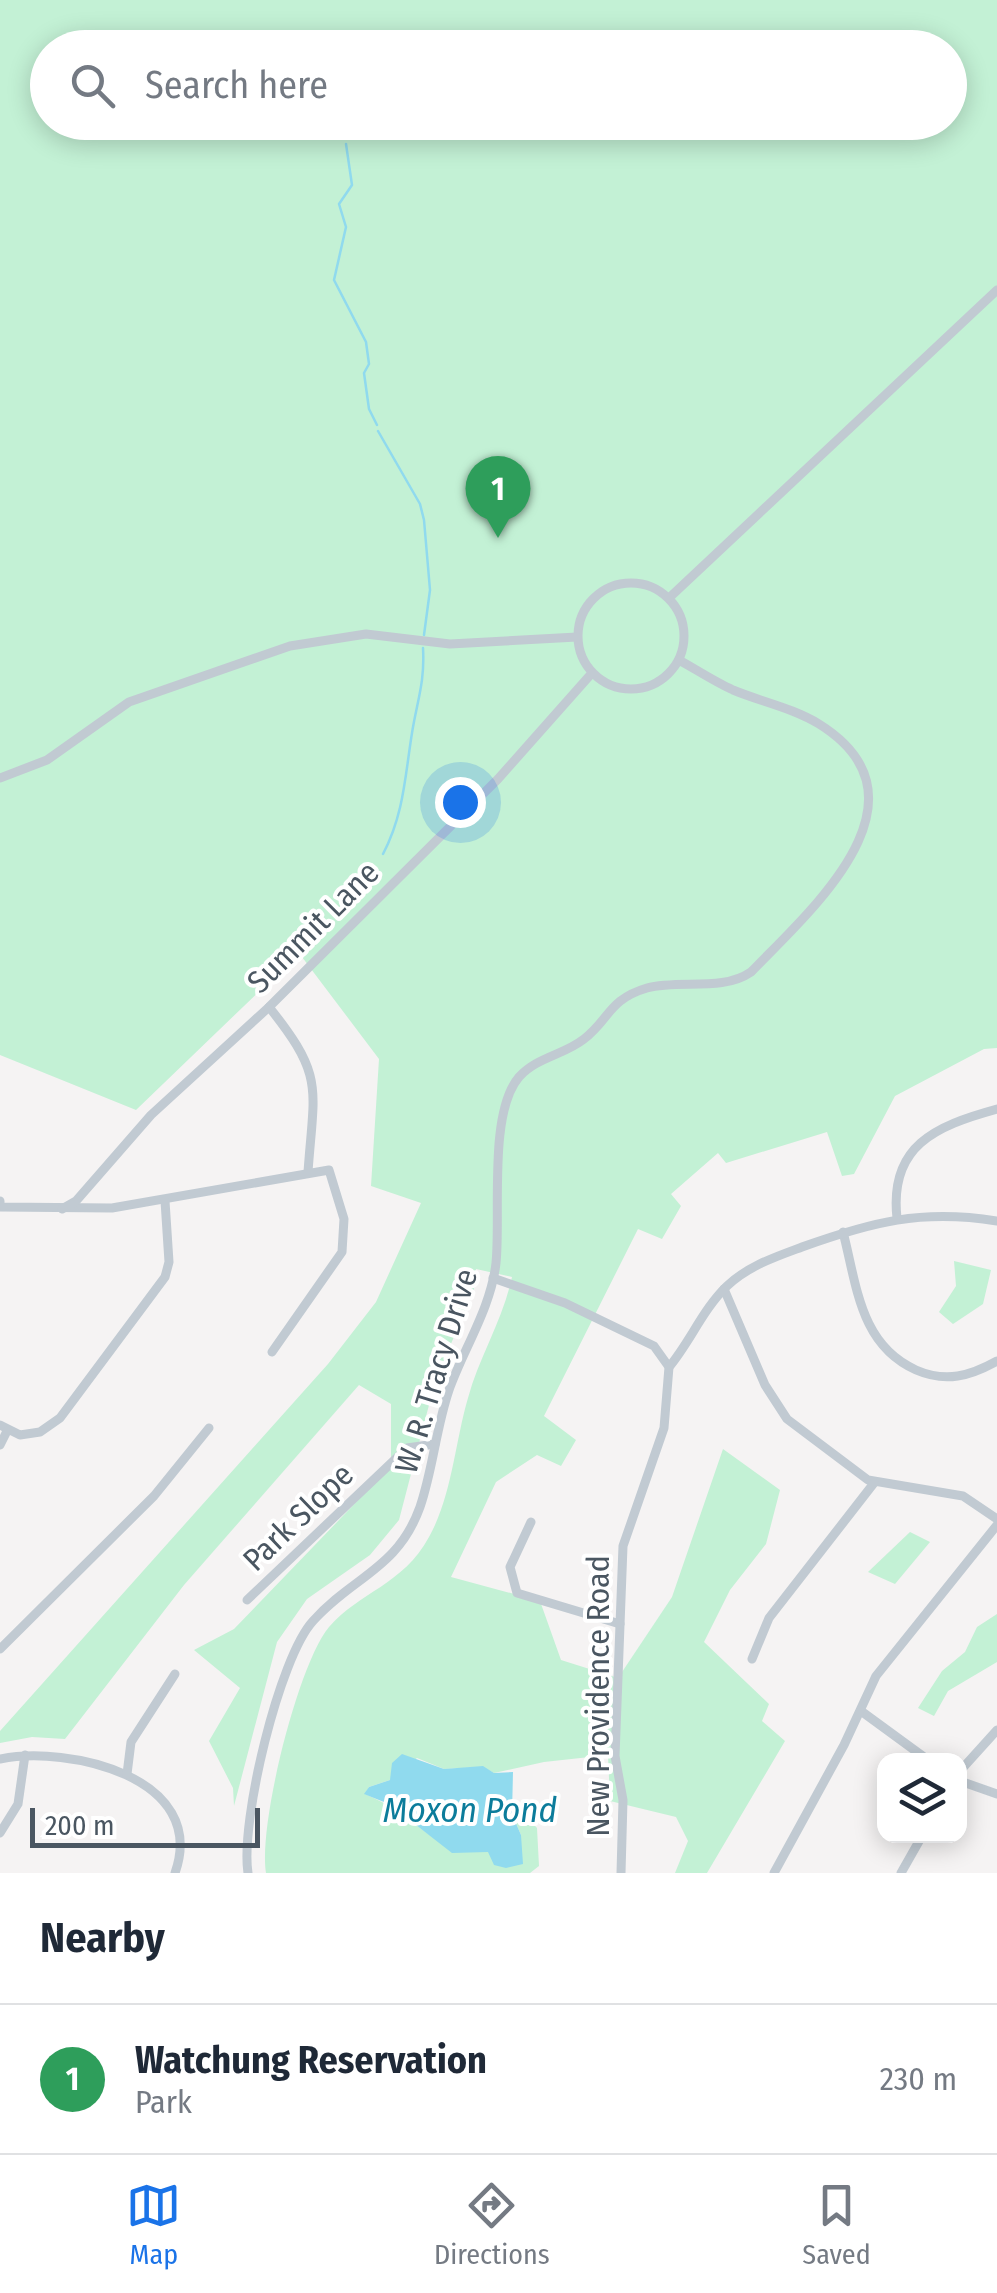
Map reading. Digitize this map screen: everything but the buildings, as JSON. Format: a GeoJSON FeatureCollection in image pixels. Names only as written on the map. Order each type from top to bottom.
{"type":"FeatureCollection","features":[{"type":"Feature","properties":{"kind":"street"},"geometry":{"type":"LineString","coordinates":[[669,598],[997,290]]}},
{"type":"Feature","properties":{"kind":"street"},"geometry":{"type":"LineString","coordinates":[[636,583],[669,598],[684,627],[679,660],[656,684],[622,689],[592,673],[577,638],[588,604],[602,591],[636,583]]}},
{"type":"Feature","properties":{"kind":"street"},"geometry":{"type":"LineString","coordinates":[[0,778],[47,760],[129,702],[290,646],[366,634],[450,644],[577,638]]}},
{"type":"Feature","properties":{"kind":"street","name":"W. R. Tracy Drive"},"geometry":{"type":"LineString","coordinates":[[248,1873],[248,1824],[291,1655],[325,1608],[378,1570],[402,1544],[424,1494],[449,1392],[494,1278],[504,1120],[511,1090],[521,1075],[584,1039],[607,1011],[634,994],[659,986],[731,981],[751,972],[851,860],[867,828],[866,788],[858,765],[832,733],[792,711],[734,690],[679,660]]}},
{"type":"Feature","properties":{"kind":"street","name":"Summit Lane"},"geometry":{"type":"LineString","coordinates":[[62,1208],[76,1201],[151,1115],[269,1006],[498,779],[592,673]]}},
{"type":"Feature","properties":{"kind":"street"},"geometry":{"type":"LineString","coordinates":[[269,1006],[298,1042],[312,1072],[308,1172]]}},
{"type":"Feature","properties":{"kind":"street"},"geometry":{"type":"LineString","coordinates":[[897,1218],[896,1180],[912,1150],[937,1132],[997,1109]]}},
{"type":"Feature","properties":{"kind":"street"},"geometry":{"type":"LineString","coordinates":[[0,1204],[62,1208],[166,1201],[330,1170],[344,1219],[342,1252],[272,1352]]}},
{"type":"Feature","properties":{"kind":"street"},"geometry":{"type":"LineString","coordinates":[[0,1445],[4,1428],[27,1435],[54,1424],[165,1277],[170,1262],[166,1201]]}},
{"type":"Feature","properties":{"kind":"street"},"geometry":{"type":"LineString","coordinates":[[494,1278],[578,1309],[654,1346],[669,1367],[724,1290],[752,1268],[844,1232],[897,1218],[934,1215],[997,1221]]}},
{"type":"Feature","properties":{"kind":"street"},"geometry":{"type":"LineString","coordinates":[[844,1232],[867,1325],[892,1358],[925,1374],[948,1378],[971,1374],[997,1361]]}},
{"type":"Feature","properties":{"kind":"street"},"geometry":{"type":"LineString","coordinates":[[724,1290],[765,1386],[787,1419],[874,1483],[963,1496],[997,1522],[876,1676],[774,1873]]}},
{"type":"Feature","properties":{"kind":"street","name":"New Providence Road"},"geometry":{"type":"LineString","coordinates":[[620,1873],[624,1800],[616,1756],[624,1537],[664,1428],[669,1367]]}},
{"type":"Feature","properties":{"kind":"street"},"geometry":{"type":"LineString","coordinates":[[0,1649],[154,1496],[209,1428]]}},
{"type":"Feature","properties":{"kind":"street","name":"Park Slope"},"geometry":{"type":"LineString","coordinates":[[247,1600],[408,1448],[435,1444]]}},
{"type":"Feature","properties":{"kind":"street"},"geometry":{"type":"LineString","coordinates":[[752,1659],[769,1618],[874,1483]]}},
{"type":"Feature","properties":{"kind":"street"},"geometry":{"type":"LineString","coordinates":[[530,1522],[510,1568],[517,1593],[620,1624]]}},
{"type":"Feature","properties":{"kind":"street"},"geometry":{"type":"LineString","coordinates":[[127,1774],[131,1742],[174,1674]]}},
{"type":"Feature","properties":{"kind":"street"},"geometry":{"type":"LineString","coordinates":[[861,1711],[918,1753]]}},
{"type":"Feature","properties":{"kind":"street"},"geometry":{"type":"LineString","coordinates":[[967,1763],[997,1730]]}},
{"type":"Feature","properties":{"kind":"street"},"geometry":{"type":"LineString","coordinates":[[0,1833],[18,1804],[25,1755]]}},
{"type":"Feature","properties":{"kind":"street"},"geometry":{"type":"LineString","coordinates":[[0,1759],[69,1756],[127,1774],[152,1794],[177,1824],[182,1847],[176,1873]]}},
{"type":"Feature","properties":{"kind":"street"},"geometry":{"type":"LineString","coordinates":[[967,1783],[997,1794]]}},
{"type":"Feature","properties":{"kind":"street"},"geometry":{"type":"LineString","coordinates":[[904,1872],[918,1843]]}},
{"type":"Feature","properties":{"kind":"green space"},"geometry":{"type":"Polygon","coordinates":[[[0,0],[997,0],[997,1048],[984,1049],[895,1096],[854,1174],[842,1176],[827,1132],[726,1163],[718,1153],[671,1194],[681,1206],[662,1239],[638,1229],[544,1416],[576,1440],[561,1466],[537,1455],[496,1482],[451,1577],[540,1601],[561,1660],[618,1678],[672,1597],[723,1449],[780,1490],[766,1544],[730,1590],[704,1642],[769,1704],[762,1721],[785,1741],[707,1873],[675,1873],[688,1841],[676,1817],[610,1801],[608,1755],[544,1762],[494,1773],[483,1767],[444,1769],[417,1758],[390,1780],[369,1787],[365,1794],[437,1840],[470,1849],[521,1835],[512,1814],[514,1803],[537,1828],[539,1866],[530,1873],[266,1873],[265,1850],[274,1784],[293,1708],[317,1646],[341,1615],[407,1566],[429,1537],[443,1504],[468,1398],[512,1277],[476,1269],[474,1289],[435,1382],[399,1520],[370,1555],[307,1599],[277,1642],[234,1806],[233,1788],[209,1741],[240,1688],[194,1650],[234,1629],[391,1466],[391,1404],[359,1385],[184,1585],[65,1739],[32,1737],[0,1743],[0,1731],[328,1364],[376,1302],[421,1203],[371,1186],[379,1059],[299,953],[136,1110],[0,1055],[0,0]]]}},
{"type":"Feature","properties":{"kind":"green space"},"geometry":{"type":"Polygon","coordinates":[[[954,1261],[991,1270],[983,1304],[953,1324],[939,1312],[956,1286],[954,1261]]]}},
{"type":"Feature","properties":{"kind":"green space"},"geometry":{"type":"Polygon","coordinates":[[[910,1532],[930,1542],[895,1584],[868,1572],[910,1532]]]}},
{"type":"Feature","properties":{"kind":"green space"},"geometry":{"type":"Polygon","coordinates":[[[997,1614],[997,1662],[948,1691],[934,1716],[918,1708],[942,1671],[965,1652],[977,1627],[997,1614]]]}},
{"type":"Feature","properties":{"kind":"water","name":"Moxon Pond"},"geometry":{"type":"Polygon","coordinates":[[[402,1754],[444,1769],[483,1766],[494,1773],[513,1772],[512,1814],[521,1835],[523,1864],[506,1868],[494,1865],[488,1852],[452,1853],[389,1804],[364,1794],[369,1787],[390,1780],[392,1763],[402,1754]]]}},
{"type":"Feature","properties":{"kind":"waterway"},"geometry":{"type":"LineString","coordinates":[[346,144],[352,185],[339,204],[346,227],[334,280],[366,342],[369,364],[364,373],[369,409],[377,425]]}},
{"type":"Feature","properties":{"kind":"waterway"},"geometry":{"type":"LineString","coordinates":[[378,431],[420,504],[424,520],[430,590],[424,635]]}},
{"type":"Feature","properties":{"kind":"waterway"},"geometry":{"type":"LineString","coordinates":[[383,854],[403,795],[422,682],[423,648]]}},
{"type":"Feature","properties":{"kind":"place","name":"Watchung Reservation"},"geometry":{"type":"Point","coordinates":[498,538]}}]}
